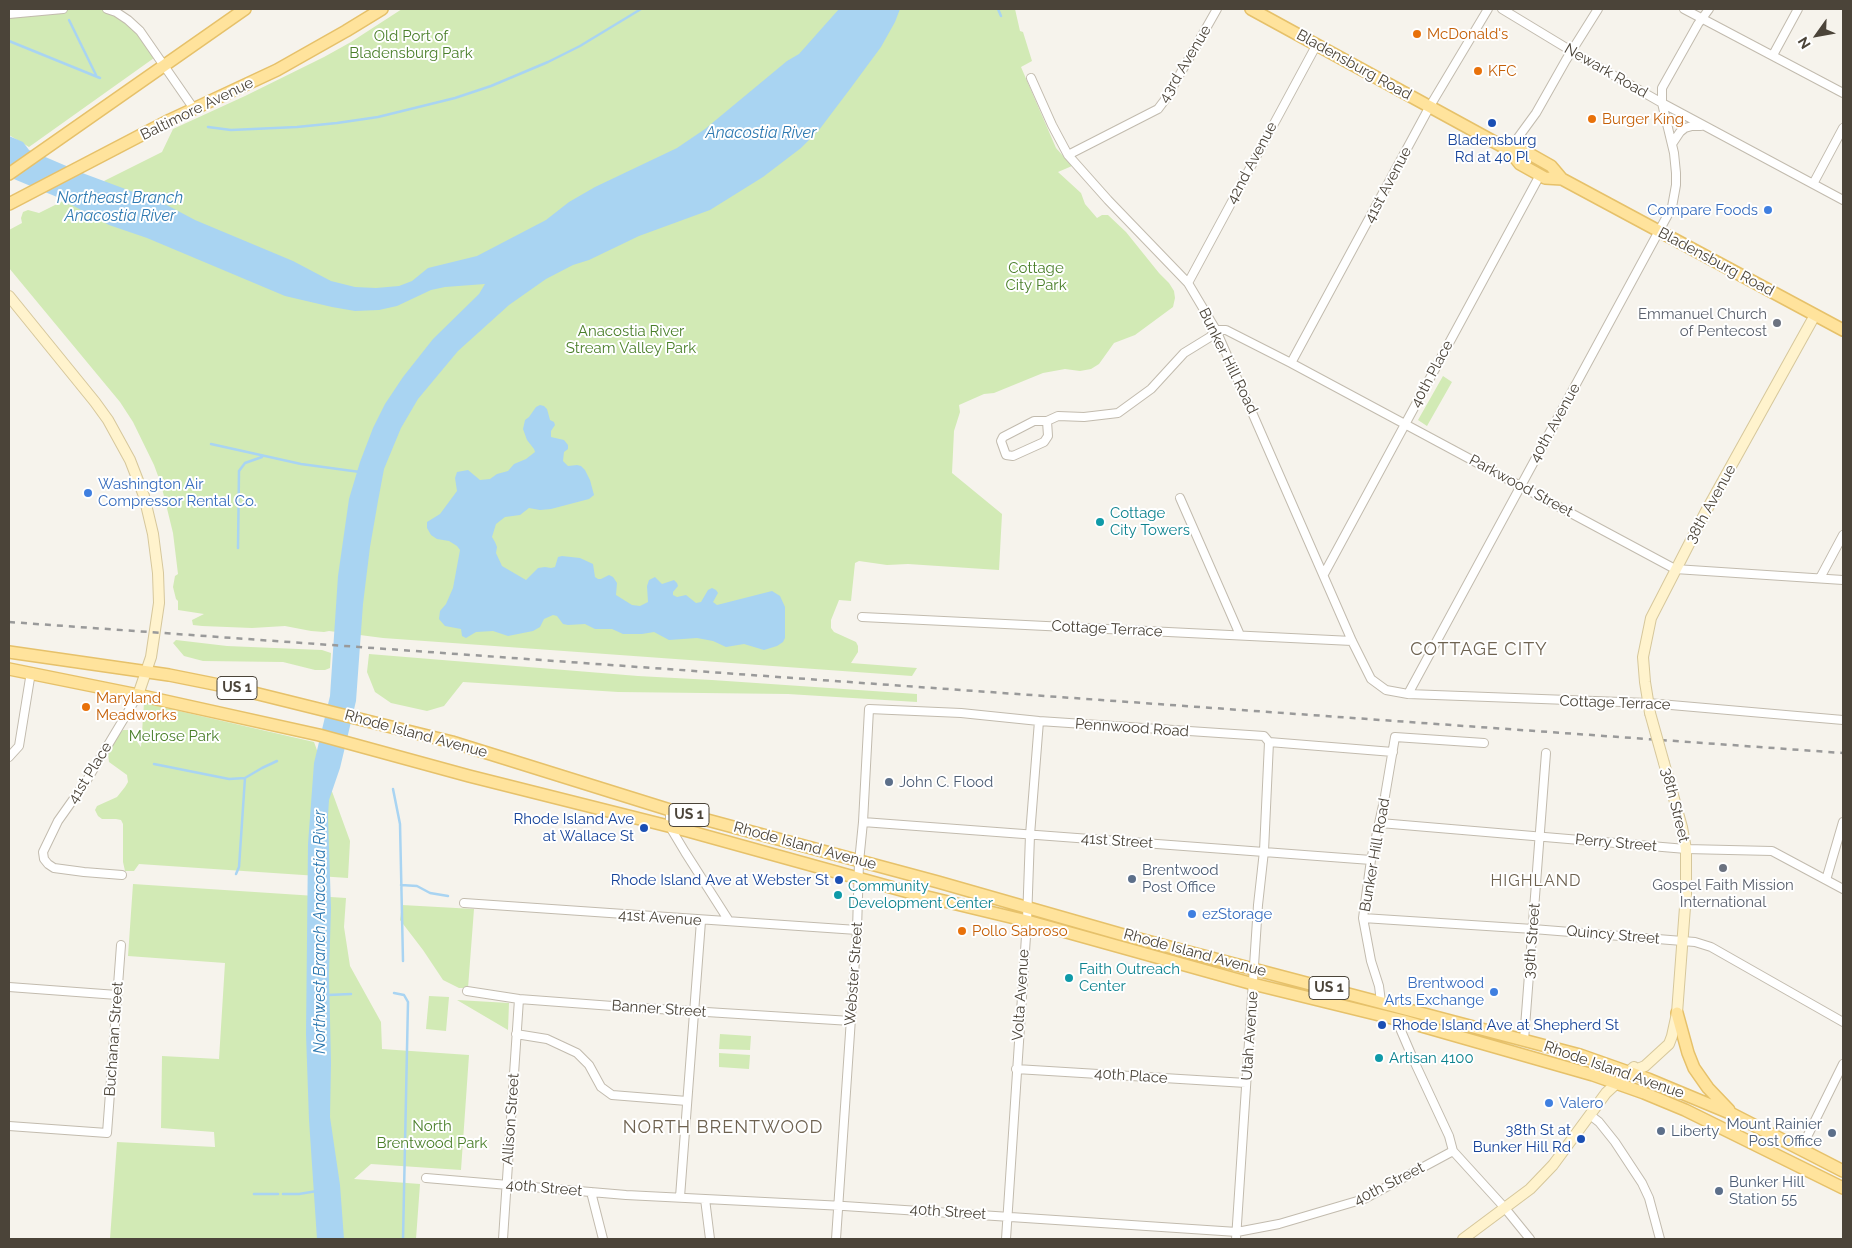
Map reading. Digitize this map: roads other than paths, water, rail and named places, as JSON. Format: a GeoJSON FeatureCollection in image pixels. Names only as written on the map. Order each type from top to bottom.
{"type":"FeatureCollection","features":[{"type":"Feature","properties":{"kind":"main road"},"geometry":{"type":"LineString","coordinates":[[9,174],[245,9]]}},
{"type":"Feature","properties":{"kind":"main road","name":"Baltimore Avenue"},"geometry":{"type":"LineString","coordinates":[[9,204],[194,109],[277,70],[382,9]]}},
{"type":"Feature","properties":{"kind":"main road","name":"Bladensburg Road"},"geometry":{"type":"LineString","coordinates":[[1251,9],[1509,150],[1528,153],[1551,166],[1562,180]]}},
{"type":"Feature","properties":{"kind":"main road","name":"Bladensburg Road"},"geometry":{"type":"LineString","coordinates":[[1509,150],[1520,164],[1545,178],[1562,180],[1843,330]]}},
{"type":"Feature","properties":{"kind":"main road"},"geometry":{"type":"LineString","coordinates":[[9,298],[100,408],[120,440],[138,479],[153,534],[158,573],[159,603],[156,631],[147,672],[138,695]]}},
{"type":"Feature","properties":{"kind":"main road","name":"38th Avenue"},"geometry":{"type":"LineString","coordinates":[[1649,708],[1643,657],[1651,618],[1675,569],[1815,315]]}},
{"type":"Feature","properties":{"kind":"main road","name":"Rhode Island Avenue"},"geometry":{"type":"LineString","coordinates":[[9,652],[147,672],[234,688],[325,709],[452,742],[670,810],[1026,908],[1580,1055],[1630,1072],[1732,1114],[1843,1170]]}},
{"type":"Feature","properties":{"kind":"main road","name":"Rhode Island Avenue"},"geometry":{"type":"LineString","coordinates":[[9,669],[31,672],[319,735],[469,776],[670,827],[919,895],[1027,921],[1253,984],[1396,1019],[1593,1075],[1615,1083],[1685,1110],[1843,1188]]}},
{"type":"Feature","properties":{"kind":"main road","name":"38th Street"},"geometry":{"type":"LineString","coordinates":[[1463,1239],[1530,1189],[1553,1165],[1606,1092],[1630,1072],[1643,1067],[1668,1044],[1672,1036],[1677,1013],[1686,894],[1686,849],[1682,827],[1649,708]]}},
{"type":"Feature","properties":{"kind":"main road"},"geometry":{"type":"LineString","coordinates":[[1677,1013],[1694,1068],[1708,1088],[1732,1114]]}},
{"type":"Feature","properties":{"kind":"street"},"geometry":{"type":"LineString","coordinates":[[9,14],[63,9]]}},
{"type":"Feature","properties":{"kind":"street"},"geometry":{"type":"LineString","coordinates":[[107,9],[116,12],[140,31],[194,109]]}},
{"type":"Feature","properties":{"kind":"street","name":"43rd Avenue"},"geometry":{"type":"LineString","coordinates":[[1068,155],[1158,109],[1167,97],[1217,9]]}},
{"type":"Feature","properties":{"kind":"street","name":"41st Avenue"},"geometry":{"type":"LineString","coordinates":[[1292,363],[1430,106],[1488,9]]}},
{"type":"Feature","properties":{"kind":"street","name":"Newark Road"},"geometry":{"type":"LineString","coordinates":[[1502,9],[1662,103],[1843,200]]}},
{"type":"Feature","properties":{"kind":"street"},"geometry":{"type":"LineString","coordinates":[[1509,150],[1536,113],[1571,51],[1598,9]]}},
{"type":"Feature","properties":{"kind":"street"},"geometry":{"type":"LineString","coordinates":[[1684,9],[1843,93]]}},
{"type":"Feature","properties":{"kind":"street","name":"40th Avenue"},"geometry":{"type":"LineString","coordinates":[[1408,694],[1672,207],[1676,185],[1672,144],[1662,103],[1662,88],[1708,9]]}},
{"type":"Feature","properties":{"kind":"street"},"geometry":{"type":"LineString","coordinates":[[1773,55],[1798,9]]}},
{"type":"Feature","properties":{"kind":"street","name":"42nd Avenue"},"geometry":{"type":"LineString","coordinates":[[1188,283],[1317,44]]}},
{"type":"Feature","properties":{"kind":"street","name":"Bunker Hill Road"},"geometry":{"type":"LineString","coordinates":[[1031,78],[1068,155],[1108,200],[1188,283],[1216,330],[1352,641],[1371,679],[1386,690]]}},
{"type":"Feature","properties":{"kind":"street"},"geometry":{"type":"LineString","coordinates":[[1672,144],[1685,128],[1705,126]]}},
{"type":"Feature","properties":{"kind":"street"},"geometry":{"type":"LineString","coordinates":[[1813,184],[1843,128]]}},
{"type":"Feature","properties":{"kind":"street","name":"40th Place"},"geometry":{"type":"LineString","coordinates":[[1324,574],[1540,175]]}},
{"type":"Feature","properties":{"kind":"street"},"geometry":{"type":"LineString","coordinates":[[1047,421],[1048,436],[1044,442],[1013,456],[1006,455],[1001,441],[1003,437],[1034,421],[1047,421],[1058,416],[1084,417],[1118,413],[1151,389],[1184,353],[1210,337],[1216,330]]}},
{"type":"Feature","properties":{"kind":"street","name":"Parkwood Street"},"geometry":{"type":"LineString","coordinates":[[1216,330],[1226,330],[1292,363],[1675,569],[1843,580]]}},
{"type":"Feature","properties":{"kind":"street"},"geometry":{"type":"LineString","coordinates":[[1180,498],[1240,635]]}},
{"type":"Feature","properties":{"kind":"street"},"geometry":{"type":"LineString","coordinates":[[1820,578],[1843,535]]}},
{"type":"Feature","properties":{"kind":"street","name":"Cottage Terrace"},"geometry":{"type":"LineString","coordinates":[[862,617],[1352,641]]}},
{"type":"Feature","properties":{"kind":"street"},"geometry":{"type":"LineString","coordinates":[[9,757],[19,746],[31,672]]}},
{"type":"Feature","properties":{"kind":"street","name":"Cottage Terrace"},"geometry":{"type":"LineString","coordinates":[[1386,690],[1408,694],[1843,720]]}},
{"type":"Feature","properties":{"kind":"street","name":"41st Place"},"geometry":{"type":"LineString","coordinates":[[122,875],[54,868],[44,860],[43,852],[58,821],[87,780],[138,695]]}},
{"type":"Feature","properties":{"kind":"street","name":"Pennwood Road"},"geometry":{"type":"LineString","coordinates":[[869,709],[961,713],[1039,721],[1264,736],[1270,742],[1393,752]]}},
{"type":"Feature","properties":{"kind":"street","name":"Webster Street"},"geometry":{"type":"LineString","coordinates":[[836,1239],[857,930],[859,862],[869,709]]}},
{"type":"Feature","properties":{"kind":"street","name":"Volta Avenue"},"geometry":{"type":"LineString","coordinates":[[1006,1239],[1027,921],[1030,835],[1039,721]]}},
{"type":"Feature","properties":{"kind":"street","name":"Bunker Hill Road"},"geometry":{"type":"LineString","coordinates":[[1381,1002],[1363,918],[1371,860],[1380,823],[1395,737],[1484,743]]}},
{"type":"Feature","properties":{"kind":"street","name":"Utah Avenue"},"geometry":{"type":"LineString","coordinates":[[1236,1236],[1270,742]]}},
{"type":"Feature","properties":{"kind":"street","name":"39th Street"},"geometry":{"type":"LineString","coordinates":[[1524,1040],[1546,753]]}},
{"type":"Feature","properties":{"kind":"street"},"geometry":{"type":"LineString","coordinates":[[670,810],[670,827],[729,921]]}},
{"type":"Feature","properties":{"kind":"street","name":"41st Street"},"geometry":{"type":"LineString","coordinates":[[863,822],[1371,860]]}},
{"type":"Feature","properties":{"kind":"street"},"geometry":{"type":"LineString","coordinates":[[1826,880],[1843,822]]}},
{"type":"Feature","properties":{"kind":"street","name":"Perry Street"},"geometry":{"type":"LineString","coordinates":[[1380,823],[1686,849],[1772,851],[1843,889]]}},
{"type":"Feature","properties":{"kind":"street","name":"41st Avenue"},"geometry":{"type":"LineString","coordinates":[[464,904],[857,930]]}},
{"type":"Feature","properties":{"kind":"street","name":"Quincy Street"},"geometry":{"type":"LineString","coordinates":[[1363,918],[1682,940],[1711,947],[1843,1022]]}},
{"type":"Feature","properties":{"kind":"street"},"geometry":{"type":"LineString","coordinates":[[680,1197],[701,921]]}},
{"type":"Feature","properties":{"kind":"street","name":"Buchanan Street"},"geometry":{"type":"LineString","coordinates":[[9,1126],[107,1133],[121,945]]}},
{"type":"Feature","properties":{"kind":"street"},"geometry":{"type":"LineString","coordinates":[[9,987],[117,995]]}},
{"type":"Feature","properties":{"kind":"street","name":"Banner Street"},"geometry":{"type":"LineString","coordinates":[[467,991],[519,999],[851,1021]]}},
{"type":"Feature","properties":{"kind":"street","name":"Allison Street"},"geometry":{"type":"LineString","coordinates":[[503,1239],[519,999]]}},
{"type":"Feature","properties":{"kind":"street"},"geometry":{"type":"LineString","coordinates":[[1396,1019],[1449,1136],[1453,1151],[1504,1207],[1530,1239]]}},
{"type":"Feature","properties":{"kind":"street"},"geometry":{"type":"LineString","coordinates":[[516,1034],[546,1039],[577,1053],[589,1065],[601,1088],[612,1095],[687,1101]]}},
{"type":"Feature","properties":{"kind":"street"},"geometry":{"type":"LineString","coordinates":[[1802,1149],[1843,1064]]}},
{"type":"Feature","properties":{"kind":"street","name":"40th Place"},"geometry":{"type":"LineString","coordinates":[[1016,1069],[1246,1083]]}},
{"type":"Feature","properties":{"kind":"street"},"geometry":{"type":"LineString","coordinates":[[1590,1115],[1599,1122],[1615,1142],[1642,1183],[1649,1198],[1660,1239]]}},
{"type":"Feature","properties":{"kind":"street","name":"40th Street"},"geometry":{"type":"LineString","coordinates":[[426,1178],[591,1192],[1008,1216],[1236,1236],[1364,1200],[1453,1151]]}},
{"type":"Feature","properties":{"kind":"street"},"geometry":{"type":"LineString","coordinates":[[591,1192],[603,1239]]}},
{"type":"Feature","properties":{"kind":"street"},"geometry":{"type":"LineString","coordinates":[[705,1199],[710,1239]]}},
{"type":"Feature","properties":{"kind":"water"},"geometry":{"type":"Polygon","coordinates":[[[839,9],[900,9],[881,47],[819,130],[801,148],[763,177],[710,210],[639,236],[546,279],[509,305],[458,351],[418,399],[401,428],[384,469],[370,547],[363,604],[356,701],[340,768],[329,800],[331,908],[329,975],[330,1117],[340,1185],[344,1239],[317,1239],[309,1120],[306,1034],[308,844],[314,763],[330,696],[338,576],[349,499],[360,462],[373,428],[385,404],[403,377],[433,339],[479,294],[485,284],[431,290],[397,306],[379,310],[355,311],[285,296],[147,238],[109,225],[57,197],[9,177],[9,136],[23,142],[29,150],[85,174],[163,203],[195,220],[293,261],[331,281],[355,287],[399,286],[412,281],[428,268],[477,256],[546,220],[569,202],[595,187],[677,148],[705,129],[787,61],[799,54],[839,9]]]}},
{"type":"Feature","properties":{"kind":"water"},"geometry":{"type":"Polygon","coordinates":[[[540,405],[547,409],[550,420],[554,422],[555,425],[551,431],[551,437],[564,440],[568,445],[568,449],[564,452],[563,461],[568,466],[577,465],[585,470],[594,495],[589,499],[551,509],[529,508],[520,515],[505,517],[496,524],[492,537],[502,566],[526,580],[538,568],[555,567],[558,557],[580,558],[593,564],[595,577],[598,579],[609,575],[613,577],[617,583],[616,595],[632,605],[640,606],[648,602],[647,586],[649,580],[655,577],[662,584],[674,580],[678,586],[673,595],[677,597],[686,595],[696,603],[701,602],[708,590],[712,588],[718,593],[713,602],[717,605],[772,591],[780,596],[785,607],[785,638],[783,642],[764,650],[744,644],[726,647],[713,641],[697,638],[669,640],[654,632],[623,634],[612,629],[595,629],[585,624],[568,625],[563,624],[557,616],[553,615],[544,619],[540,627],[533,631],[508,636],[493,631],[476,632],[466,638],[462,636],[461,629],[445,626],[439,619],[440,611],[446,604],[453,588],[460,550],[449,541],[437,539],[431,535],[427,528],[427,522],[440,514],[457,491],[455,478],[457,472],[468,470],[480,480],[490,479],[497,474],[508,471],[514,464],[526,459],[535,452],[527,440],[523,429],[525,420],[540,405]]]}},
{"type":"Feature","properties":{"kind":"waterway"},"geometry":{"type":"LineString","coordinates":[[208,127],[231,130],[337,123],[378,117],[455,98],[491,86],[548,62],[580,46],[641,9]]}},
{"type":"Feature","properties":{"kind":"waterway"},"geometry":{"type":"LineString","coordinates":[[998,9],[1001,16]]}},
{"type":"Feature","properties":{"kind":"waterway"},"geometry":{"type":"LineString","coordinates":[[69,20],[96,75]]}},
{"type":"Feature","properties":{"kind":"waterway"},"geometry":{"type":"LineString","coordinates":[[9,41],[100,78]]}},
{"type":"Feature","properties":{"kind":"waterway"},"geometry":{"type":"LineString","coordinates":[[211,444],[301,464],[360,472]]}},
{"type":"Feature","properties":{"kind":"waterway"},"geometry":{"type":"LineString","coordinates":[[238,548],[239,471],[245,463],[262,457]]}},
{"type":"Feature","properties":{"kind":"waterway"},"geometry":{"type":"LineString","coordinates":[[236,874],[239,867],[245,778],[277,761]]}},
{"type":"Feature","properties":{"kind":"waterway"},"geometry":{"type":"LineString","coordinates":[[154,764],[229,779],[245,778]]}},
{"type":"Feature","properties":{"kind":"waterway"},"geometry":{"type":"LineString","coordinates":[[393,789],[400,824],[403,961]]}},
{"type":"Feature","properties":{"kind":"waterway"},"geometry":{"type":"LineString","coordinates":[[401,885],[417,886],[430,893],[448,896]]}},
{"type":"Feature","properties":{"kind":"waterway"},"geometry":{"type":"LineString","coordinates":[[394,993],[404,995],[408,1002],[403,1239]]}},
{"type":"Feature","properties":{"kind":"waterway","name":"Northwest Branch Anacostia River"},"geometry":{"type":"LineString","coordinates":[[328,995],[351,994]]}},
{"type":"Feature","properties":{"kind":"waterway"},"geometry":{"type":"LineString","coordinates":[[283,1194],[317,1191]]}},
{"type":"Feature","properties":{"kind":"waterway"},"geometry":{"type":"LineString","coordinates":[[254,1194],[278,1194]]}},
{"type":"Feature","properties":{"kind":"railway"},"geometry":{"type":"LineString","coordinates":[[9,622],[1843,753]]}},
{"type":"Feature","properties":{"kind":"place","name":"McDonald's"},"geometry":{"type":"Point","coordinates":[1417,34]}},
{"type":"Feature","properties":{"kind":"place","name":"KFC"},"geometry":{"type":"Point","coordinates":[1478,71]}},
{"type":"Feature","properties":{"kind":"place","name":"Burger King"},"geometry":{"type":"Point","coordinates":[1592,119]}},
{"type":"Feature","properties":{"kind":"place","name":"Bladensburg Rd at 40 Pl"},"geometry":{"type":"Point","coordinates":[1492,123]}},
{"type":"Feature","properties":{"kind":"place","name":"Compare Foods"},"geometry":{"type":"Point","coordinates":[1768,210]}},
{"type":"Feature","properties":{"kind":"place","name":"Emmanuel Church of Pentecost"},"geometry":{"type":"Point","coordinates":[1777,323]}},
{"type":"Feature","properties":{"kind":"place","name":"Washington Air Compressor Rental Co."},"geometry":{"type":"Point","coordinates":[88,493]}},
{"type":"Feature","properties":{"kind":"place","name":"Cottage City Towers"},"geometry":{"type":"Point","coordinates":[1100,522]}},
{"type":"Feature","properties":{"kind":"place","name":"Maryland Meadworks"},"geometry":{"type":"Point","coordinates":[86,707]}},
{"type":"Feature","properties":{"kind":"place","name":"John C. Flood"},"geometry":{"type":"Point","coordinates":[889,782]}},
{"type":"Feature","properties":{"kind":"place","name":"Rhode Island Ave at Wallace St"},"geometry":{"type":"Point","coordinates":[644,828]}},
{"type":"Feature","properties":{"kind":"place","name":"Gospel Faith Mission International"},"geometry":{"type":"Point","coordinates":[1723,868]}},
{"type":"Feature","properties":{"kind":"place","name":"Brentwood Post Office"},"geometry":{"type":"Point","coordinates":[1132,879]}},
{"type":"Feature","properties":{"kind":"place","name":"Rhode Island Ave at Webster St"},"geometry":{"type":"Point","coordinates":[839,880]}},
{"type":"Feature","properties":{"kind":"place","name":"Community Development Center"},"geometry":{"type":"Point","coordinates":[838,895]}},
{"type":"Feature","properties":{"kind":"place","name":"ezStorage"},"geometry":{"type":"Point","coordinates":[1192,914]}},
{"type":"Feature","properties":{"kind":"place","name":"Pollo Sabroso"},"geometry":{"type":"Point","coordinates":[962,931]}},
{"type":"Feature","properties":{"kind":"place","name":"Faith Outreach Center"},"geometry":{"type":"Point","coordinates":[1069,978]}},
{"type":"Feature","properties":{"kind":"place","name":"Brentwood Arts Exchange"},"geometry":{"type":"Point","coordinates":[1494,992]}},
{"type":"Feature","properties":{"kind":"place","name":"Rhode Island Ave at Shepherd St"},"geometry":{"type":"Point","coordinates":[1382,1025]}},
{"type":"Feature","properties":{"kind":"place","name":"Artisan 4100"},"geometry":{"type":"Point","coordinates":[1379,1058]}},
{"type":"Feature","properties":{"kind":"place","name":"Valero"},"geometry":{"type":"Point","coordinates":[1549,1103]}},
{"type":"Feature","properties":{"kind":"place","name":"Liberty"},"geometry":{"type":"Point","coordinates":[1661,1131]}},
{"type":"Feature","properties":{"kind":"place","name":"Mount Rainier Post Office"},"geometry":{"type":"Point","coordinates":[1832,1133]}},
{"type":"Feature","properties":{"kind":"place","name":"38th St at Bunker Hill Rd"},"geometry":{"type":"Point","coordinates":[1581,1139]}},
{"type":"Feature","properties":{"kind":"place","name":"Bunker Hill Station 55"},"geometry":{"type":"Point","coordinates":[1719,1191]}},
{"type":"Feature","properties":{"kind":"district","name":"COTTAGE CITY"},"geometry":{"type":"Point","coordinates":[1479,650]}},
{"type":"Feature","properties":{"kind":"district","name":"HIGHLAND"},"geometry":{"type":"Point","coordinates":[1536,881]}},
{"type":"Feature","properties":{"kind":"district","name":"NORTH BRENTWOOD"},"geometry":{"type":"Point","coordinates":[723,1128]}},
{"type":"Feature","properties":{"kind":"park label","name":"Old Port of Bladensburg Park"},"geometry":{"type":"Point","coordinates":[411,44]}},
{"type":"Feature","properties":{"kind":"park label","name":"Cottage City Park"},"geometry":{"type":"Point","coordinates":[1036,276]}},
{"type":"Feature","properties":{"kind":"park label","name":"Anacostia River Stream Valley Park"},"geometry":{"type":"Point","coordinates":[631,340]}},
{"type":"Feature","properties":{"kind":"park label","name":"Melrose Park"},"geometry":{"type":"Point","coordinates":[174,736]}},
{"type":"Feature","properties":{"kind":"park label","name":"North Brentwood Park"},"geometry":{"type":"Point","coordinates":[432,1134]}},
{"type":"Feature","properties":{"kind":"water label","name":"Anacostia River"},"geometry":{"type":"Point","coordinates":[761,133]}},
{"type":"Feature","properties":{"kind":"water label","name":"Northeast Branch Anacostia River"},"geometry":{"type":"Point","coordinates":[120,207]}}]}
